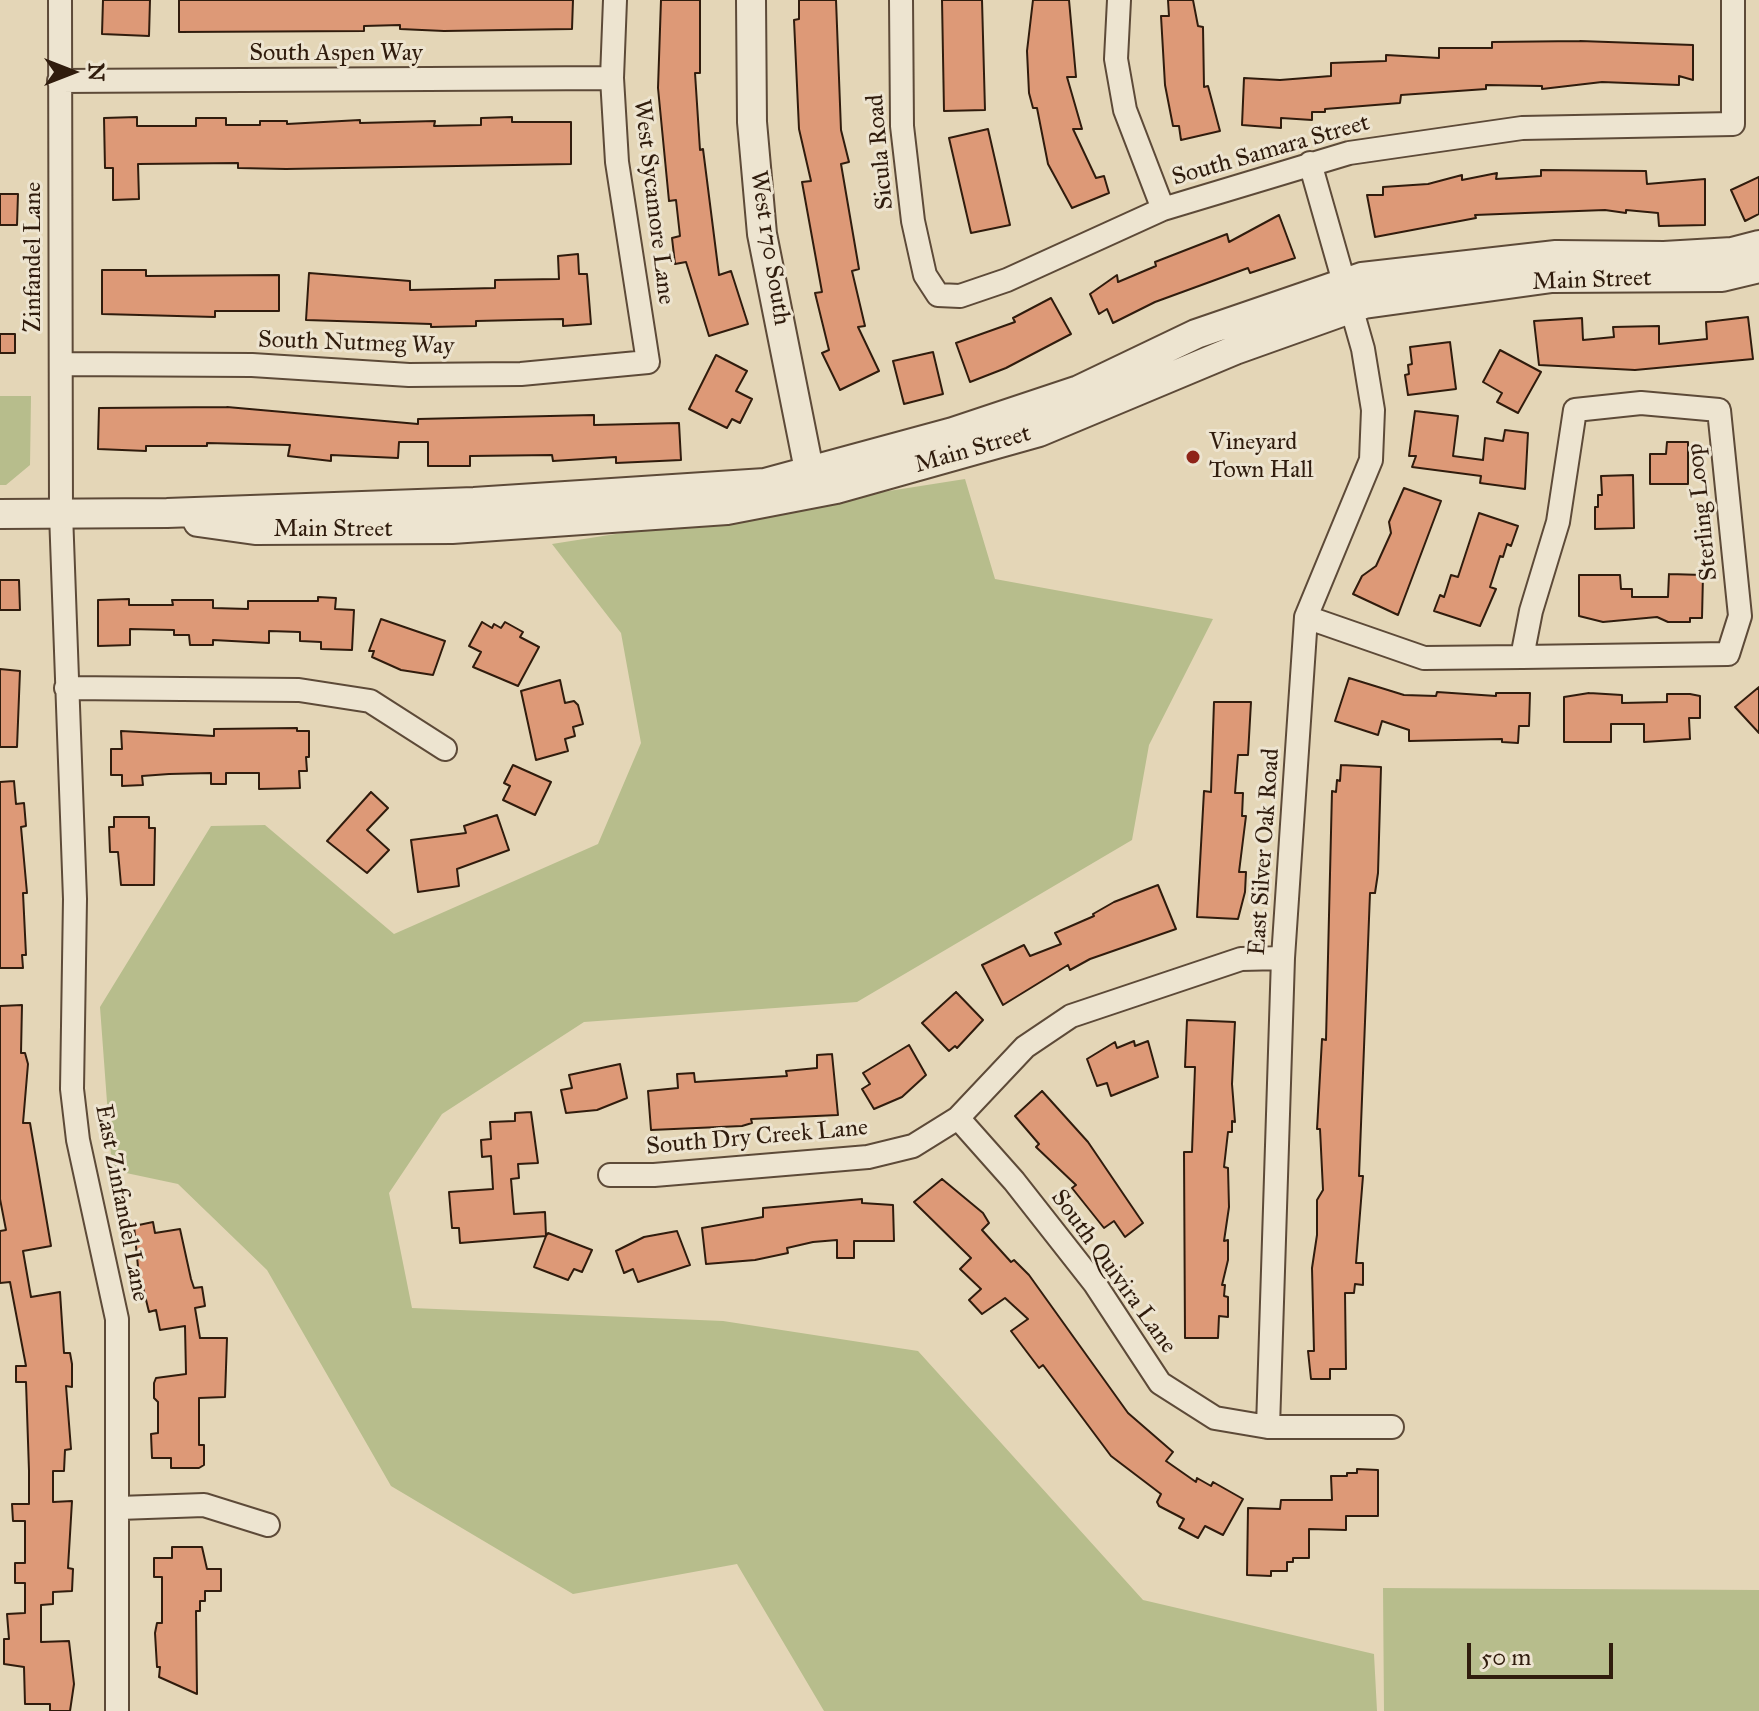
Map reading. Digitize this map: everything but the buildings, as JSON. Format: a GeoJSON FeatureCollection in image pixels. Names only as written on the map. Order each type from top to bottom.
{"type":"FeatureCollection","features":[{"type":"Feature","properties":{"kind":"street","name":"Zinfandel Lane"},"geometry":{"type":"LineString","coordinates":[[60,0],[61,513]]}},
{"type":"Feature","properties":{"kind":"street","name":"West Sycamore Lane"},"geometry":{"type":"LineString","coordinates":[[615,0],[612,78],[617,162],[648,362]]}},
{"type":"Feature","properties":{"kind":"street","name":"West 170 South"},"geometry":{"type":"LineString","coordinates":[[751,0],[752,122],[762,234],[812,482]]}},
{"type":"Feature","properties":{"kind":"street","name":"Sicula Road"},"geometry":{"type":"LineString","coordinates":[[901,0],[902,126],[913,221],[925,275],[938,295]]}},
{"type":"Feature","properties":{"kind":"street"},"geometry":{"type":"LineString","coordinates":[[1119,0],[1116,59],[1125,110],[1163,209]]}},
{"type":"Feature","properties":{"kind":"street","name":"South Samara Street"},"geometry":{"type":"LineString","coordinates":[[938,295],[960,296],[975,292],[1163,209],[1310,163],[1442,137],[1522,128],[1733,124],[1733,0]]}},
{"type":"Feature","properties":{"kind":"street","name":"South Aspen Way"},"geometry":{"type":"LineString","coordinates":[[59,81],[612,78]]}},
{"type":"Feature","properties":{"kind":"street","name":"East Silver Oak Road"},"geometry":{"type":"LineString","coordinates":[[1268,1427],[1283,958],[1306,617],[1371,460],[1373,410],[1363,349],[1310,163]]}},
{"type":"Feature","properties":{"kind":"street","name":"Main Street"},"geometry":{"type":"LineString","coordinates":[[0,514],[167,513],[474,502],[812,482],[1079,390],[1196,334],[1347,296],[1362,277],[1556,255],[1677,255],[1732,252],[1759,245]]}},
{"type":"Feature","properties":{"kind":"street","name":"Main Street"},"geometry":{"type":"LineString","coordinates":[[1347,296],[1364,304],[1552,278],[1722,277],[1759,268]]}},
{"type":"Feature","properties":{"kind":"street","name":"South Nutmeg Way"},"geometry":{"type":"LineString","coordinates":[[61,364],[252,365],[425,375],[521,374],[648,362]]}},
{"type":"Feature","properties":{"kind":"street","name":"Sterling Loop"},"geometry":{"type":"LineString","coordinates":[[1641,403],[1719,410],[1740,616],[1728,654],[1522,657],[1531,611],[1558,522],[1575,410],[1641,403]]}},
{"type":"Feature","properties":{"kind":"street","name":"East Zinfandel Lane"},"geometry":{"type":"LineString","coordinates":[[61,513],[75,899],[72,1089],[78,1140],[117,1319],[117,1711]]}},
{"type":"Feature","properties":{"kind":"street"},"geometry":{"type":"LineString","coordinates":[[1306,617],[1424,658],[1522,657]]}},
{"type":"Feature","properties":{"kind":"street"},"geometry":{"type":"LineString","coordinates":[[66,688],[299,690],[370,701],[445,749]]}},
{"type":"Feature","properties":{"kind":"street","name":"South Dry Creek Lane"},"geometry":{"type":"LineString","coordinates":[[610,1175],[654,1175],[868,1157],[913,1146],[958,1118],[1025,1047],[1071,1016],[1241,959],[1283,958]]}},
{"type":"Feature","properties":{"kind":"street","name":"South Quivira Lane"},"geometry":{"type":"LineString","coordinates":[[958,1118],[1014,1181],[1095,1284],[1160,1383],[1215,1418],[1268,1427],[1392,1427]]}},
{"type":"Feature","properties":{"kind":"street"},"geometry":{"type":"LineString","coordinates":[[119,1508],[204,1505],[268,1525]]}},
{"type":"Feature","properties":{"kind":"green space"},"geometry":{"type":"Polygon","coordinates":[[[0,396],[31,396],[30,465],[6,485],[0,485],[0,396]]]}},
{"type":"Feature","properties":{"kind":"green space"},"geometry":{"type":"Polygon","coordinates":[[[965,479],[995,579],[1213,619],[1149,745],[1132,840],[857,1002],[584,1022],[442,1114],[389,1193],[412,1308],[723,1321],[918,1351],[1143,1600],[1374,1654],[1377,1711],[824,1711],[737,1564],[573,1594],[391,1486],[267,1270],[178,1184],[112,1170],[100,1007],[211,826],[265,825],[394,934],[598,844],[641,743],[621,633],[552,544],[965,479]]]}},
{"type":"Feature","properties":{"kind":"green space"},"geometry":{"type":"Polygon","coordinates":[[[1383,1588],[1759,1590],[1759,1711],[1384,1711],[1383,1588]]]}},
{"type":"Feature","properties":{"kind":"place","name":"Vineyard Town Hall"},"geometry":{"type":"Point","coordinates":[1193,457]}}]}
